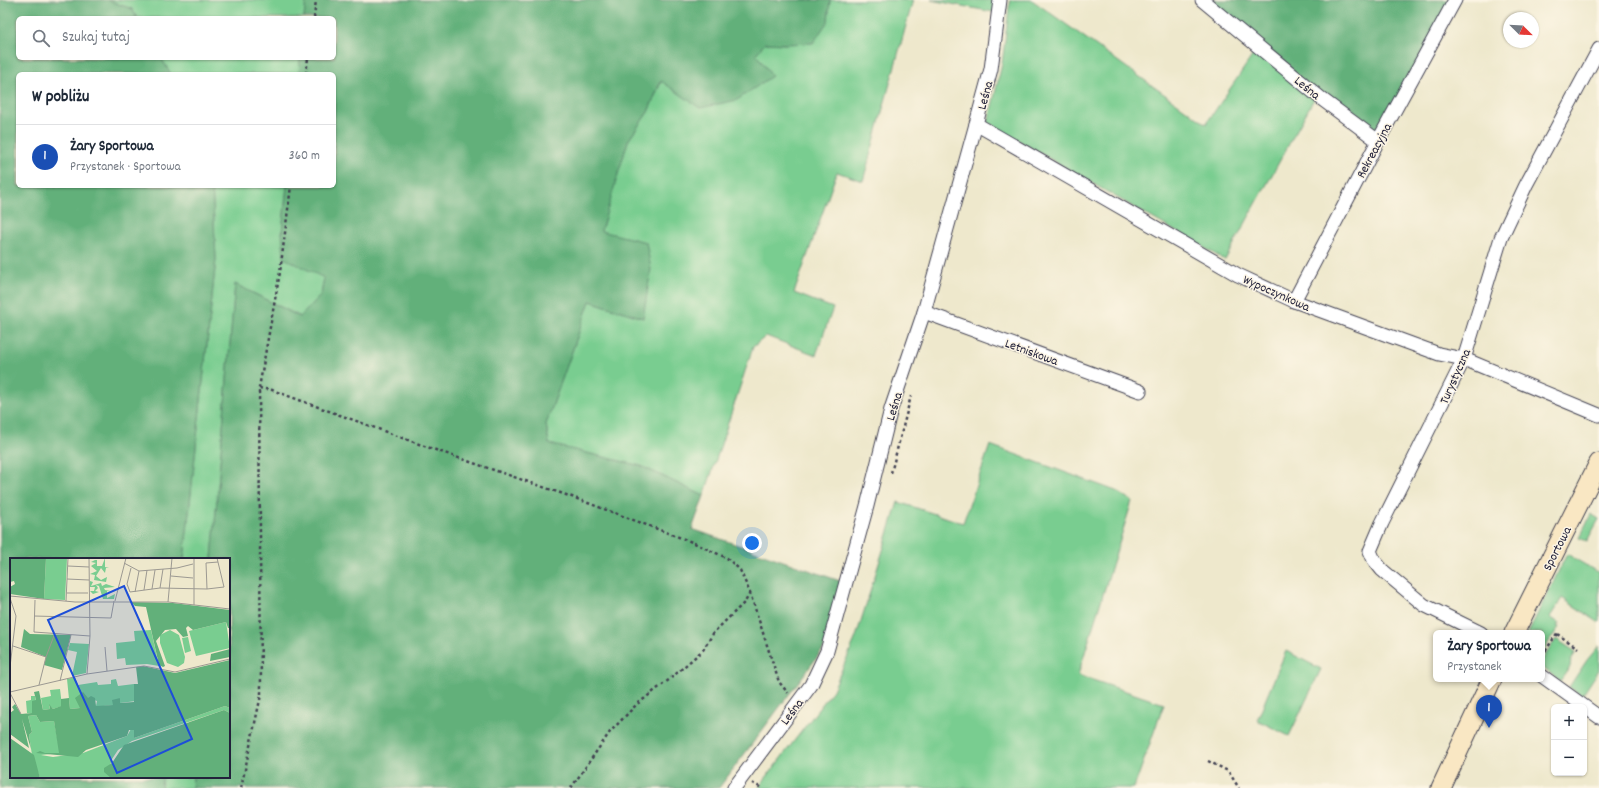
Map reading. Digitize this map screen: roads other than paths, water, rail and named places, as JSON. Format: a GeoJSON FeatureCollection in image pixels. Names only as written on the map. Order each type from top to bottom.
{"type":"FeatureCollection","features":[{"type":"Feature","properties":{"kind":"street","name":"Leśna"},"geometry":{"type":"LineString","coordinates":[[734,788],[811,685],[827,651],[867,506],[891,409],[924,312],[976,124],[990,69],[1000,0]]}},
{"type":"Feature","properties":{"kind":"street","name":"Leśna"},"geometry":{"type":"LineString","coordinates":[[1202,0],[1323,100],[1378,141]]}},
{"type":"Feature","properties":{"kind":"street","name":"Rekreacyjna"},"geometry":{"type":"LineString","coordinates":[[1294,301],[1453,1]]}},
{"type":"Feature","properties":{"kind":"street","name":"Turystyczna"},"geometry":{"type":"LineString","coordinates":[[1475,630],[1424,605],[1382,570],[1374,560],[1370,551],[1382,523],[1464,359],[1501,238],[1526,185],[1599,49]]}},
{"type":"Feature","properties":{"kind":"street","name":"Wypoczynkowa"},"geometry":{"type":"LineString","coordinates":[[976,124],[1238,275],[1294,301],[1438,354],[1464,359],[1599,415]]}},
{"type":"Feature","properties":{"kind":"street","name":"Letniskowa"},"geometry":{"type":"LineString","coordinates":[[924,312],[1140,391]]}},
{"type":"Feature","properties":{"kind":"street","name":"Sportowa"},"geometry":{"type":"LineString","coordinates":[[1516,630],[1599,463]]}},
{"type":"Feature","properties":{"kind":"street"},"geometry":{"type":"LineString","coordinates":[[1545,678],[1599,717],[1599,723]]}},
{"type":"Feature","properties":{"kind":"street"},"geometry":{"type":"LineString","coordinates":[[1442,788],[1491,682]]}},
{"type":"Feature","properties":{"kind":"place","name":"Żary Sportowa"},"geometry":{"type":"Point","coordinates":[1489,728]}}]}
